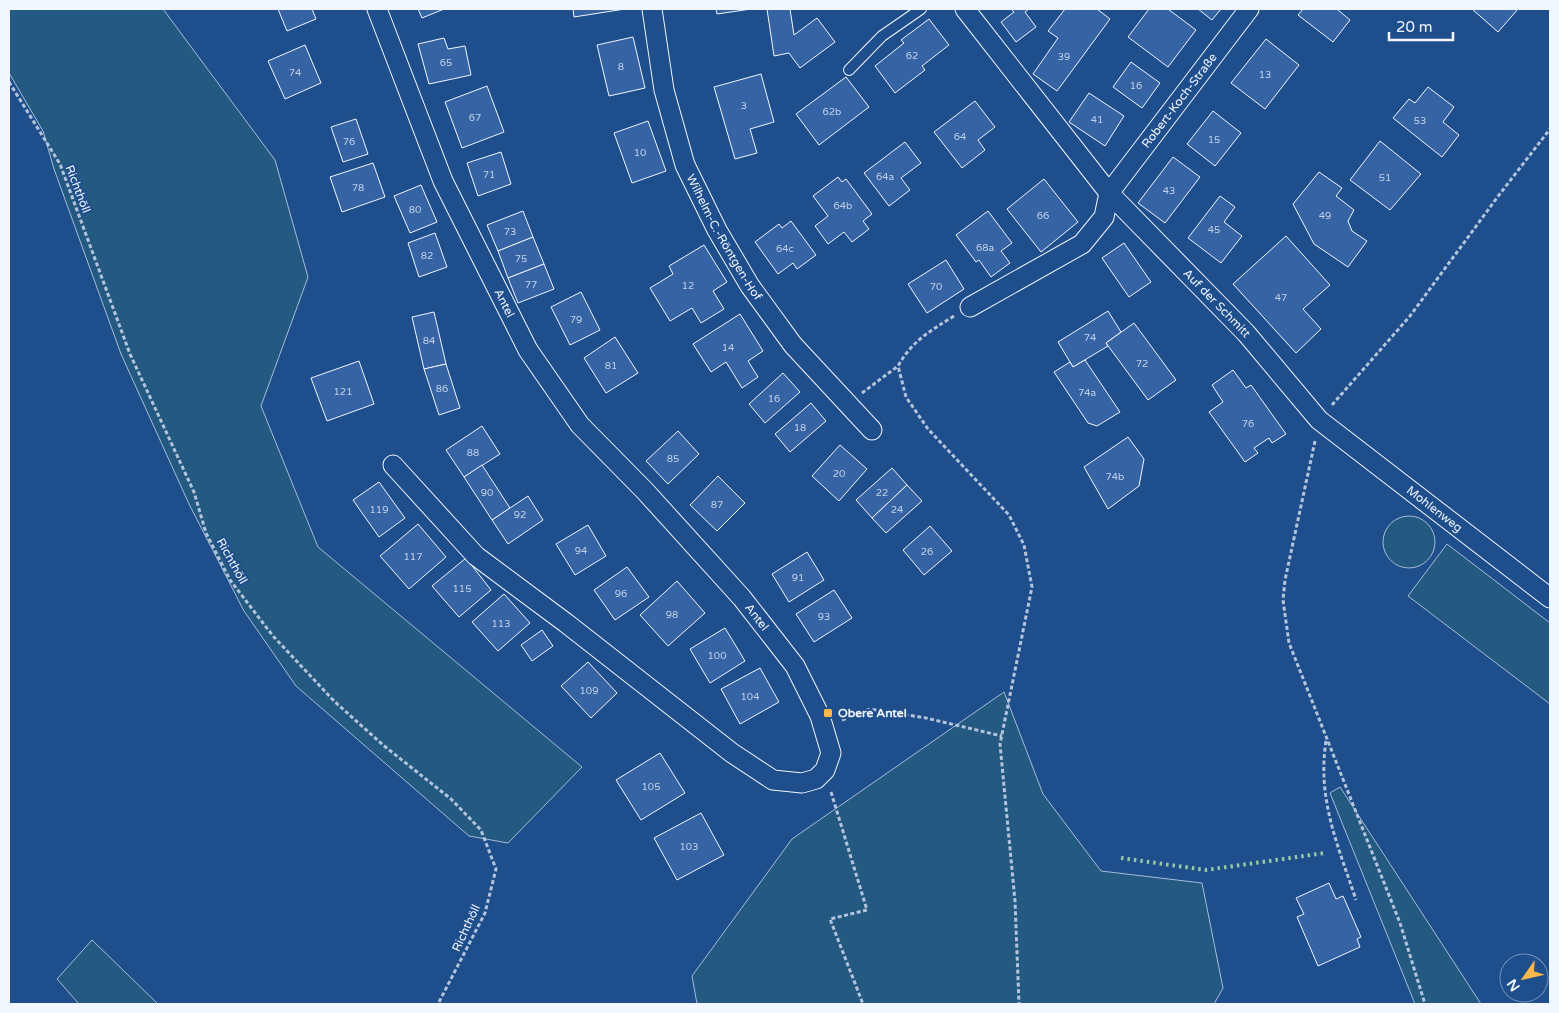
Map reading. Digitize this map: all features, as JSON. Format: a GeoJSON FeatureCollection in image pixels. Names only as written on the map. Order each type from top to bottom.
{"type":"FeatureCollection","features":[{"type":"Feature","properties":{"kind":"street","name":"Antel"},"geometry":{"type":"LineString","coordinates":[[377,9],[443,180],[528,350],[580,425],[645,491],[742,598],[795,666],[824,726],[832,753],[824,770]]}},
{"type":"Feature","properties":{"kind":"street","name":"Wilhelm-C.-Röntgen-Hof"},"geometry":{"type":"LineString","coordinates":[[652,9],[664,90],[685,165],[717,230],[750,286],[794,345],[872,430]]}},
{"type":"Feature","properties":{"kind":"street","name":"Auf der Schmitt"},"geometry":{"type":"LineString","coordinates":[[965,9],[1108,193],[1246,333],[1319,420]]}},
{"type":"Feature","properties":{"kind":"street","name":"Robert-Koch-Straße"},"geometry":{"type":"LineString","coordinates":[[1108,193],[1249,9]]}},
{"type":"Feature","properties":{"kind":"street"},"geometry":{"type":"LineString","coordinates":[[970,307],[1082,244],[1104,217],[1108,193]]}},
{"type":"Feature","properties":{"kind":"street","name":"Mohlenweg"},"geometry":{"type":"LineString","coordinates":[[1319,420],[1550,598]]}},
{"type":"Feature","properties":{"kind":"street"},"geometry":{"type":"LineString","coordinates":[[393,466],[476,556],[566,623],[732,753],[773,780],[802,783],[816,778],[824,770]]}},
{"type":"Feature","properties":{"kind":"lane"},"geometry":{"type":"LineString","coordinates":[[849,70],[882,36],[921,9]]}},
{"type":"Feature","properties":{"kind":"path","name":"Richthöll"},"geometry":{"type":"LineString","coordinates":[[9,82],[60,164],[130,354],[194,492],[206,533],[230,580],[273,636],[334,701],[383,745],[451,799],[481,830],[496,869],[485,913],[438,1004]]}},
{"type":"Feature","properties":{"kind":"path"},"geometry":{"type":"LineString","coordinates":[[1425,1004],[1400,923],[1289,643],[1283,600],[1285,580],[1319,420],[1410,316],[1550,129]]}},
{"type":"Feature","properties":{"kind":"path"},"geometry":{"type":"LineString","coordinates":[[860,395],[898,366],[907,349],[970,307]]}},
{"type":"Feature","properties":{"kind":"path"},"geometry":{"type":"LineString","coordinates":[[898,366],[906,397],[928,429],[1009,515],[1024,544],[1032,587],[1002,736],[1004,790],[1015,901],[1019,1004]]}},
{"type":"Feature","properties":{"kind":"path"},"geometry":{"type":"LineString","coordinates":[[824,726],[870,709],[926,718],[1002,736]]}},
{"type":"Feature","properties":{"kind":"path"},"geometry":{"type":"LineString","coordinates":[[1327,740],[1323,763],[1325,802],[1356,900]]}},
{"type":"Feature","properties":{"kind":"path"},"geometry":{"type":"LineString","coordinates":[[824,770],[867,910],[830,920],[863,1004]]}},
{"type":"Feature","properties":{"kind":"shaded area"},"geometry":{"type":"Polygon","coordinates":[[[9,9],[163,9],[275,160],[308,277],[261,406],[318,547],[582,767],[508,843],[469,836],[296,686],[244,611],[189,504],[121,354],[54,169],[43,131],[9,73],[9,9]]]}},
{"type":"Feature","properties":{"kind":"shaded area"},"geometry":{"type":"Polygon","coordinates":[[[1404,516],[1414,516],[1428,523],[1435,537],[1435,547],[1428,561],[1414,568],[1404,568],[1394,564],[1387,557],[1383,547],[1383,537],[1387,527],[1394,520],[1404,516]]]}},
{"type":"Feature","properties":{"kind":"shaded area"},"geometry":{"type":"Polygon","coordinates":[[[1447,544],[1550,623],[1550,704],[1408,596],[1447,544]]]}},
{"type":"Feature","properties":{"kind":"shaded area"},"geometry":{"type":"Polygon","coordinates":[[[1004,692],[1043,794],[1101,871],[1202,883],[1223,988],[1214,1004],[697,1004],[692,976],[792,839],[1004,692]]]}},
{"type":"Feature","properties":{"kind":"shaded area"},"geometry":{"type":"Polygon","coordinates":[[[1340,787],[1481,1004],[1415,1004],[1330,793],[1340,787]]]}},
{"type":"Feature","properties":{"kind":"shaded area"},"geometry":{"type":"Polygon","coordinates":[[[92,940],[158,1004],[79,1004],[57,979],[92,940]]]}},
{"type":"Feature","properties":{"kind":"building"},"geometry":{"type":"Polygon","coordinates":[[[278,9],[312,9],[316,19],[287,31],[278,9]]]}},
{"type":"Feature","properties":{"kind":"building"},"geometry":{"type":"Polygon","coordinates":[[[418,9],[444,9],[422,18],[418,9]]]}},
{"type":"Feature","properties":{"kind":"building"},"geometry":{"type":"Polygon","coordinates":[[[573,9],[625,9],[574,17],[573,9]]]}},
{"type":"Feature","properties":{"kind":"building"},"geometry":{"type":"Polygon","coordinates":[[[716,9],[751,9],[717,14],[716,9]]]}},
{"type":"Feature","properties":{"kind":"building"},"geometry":{"type":"Polygon","coordinates":[[[767,9],[790,9],[794,35],[817,18],[835,42],[800,68],[789,53],[774,56],[767,9]]]}},
{"type":"Feature","properties":{"kind":"building"},"geometry":{"type":"Polygon","coordinates":[[[1011,9],[1029,9],[1025,12],[1036,27],[1016,42],[1001,22],[1014,12],[1011,9]]]}},
{"type":"Feature","properties":{"kind":"building"},"geometry":{"type":"Polygon","coordinates":[[[1065,9],[1097,9],[1110,19],[1057,91],[1033,74],[1058,38],[1048,31],[1065,9]]]}},
{"type":"Feature","properties":{"kind":"building"},"geometry":{"type":"Polygon","coordinates":[[[1149,9],[1168,9],[1196,30],[1168,67],[1128,37],[1149,9]]]}},
{"type":"Feature","properties":{"kind":"building"},"geometry":{"type":"Polygon","coordinates":[[[1198,9],[1221,9],[1212,20],[1198,9]]]}},
{"type":"Feature","properties":{"kind":"building"},"geometry":{"type":"Polygon","coordinates":[[[1303,9],[1339,9],[1350,20],[1333,42],[1298,15],[1303,9]]]}},
{"type":"Feature","properties":{"kind":"building"},"geometry":{"type":"Polygon","coordinates":[[[1472,9],[1518,9],[1498,32],[1472,9]]]}},
{"type":"Feature","properties":{"kind":"building"},"geometry":{"type":"Polygon","coordinates":[[[929,19],[949,45],[922,66],[925,70],[895,93],[875,66],[904,43],[901,40],[929,19]]]}},
{"type":"Feature","properties":{"kind":"building"},"geometry":{"type":"Polygon","coordinates":[[[633,37],[645,88],[609,96],[597,45],[633,37]]]}},
{"type":"Feature","properties":{"kind":"building"},"geometry":{"type":"Polygon","coordinates":[[[444,38],[448,49],[465,46],[471,75],[429,84],[418,44],[444,38]]]}},
{"type":"Feature","properties":{"kind":"building"},"geometry":{"type":"Polygon","coordinates":[[[1266,39],[1299,65],[1265,109],[1231,83],[1266,39]]]}},
{"type":"Feature","properties":{"kind":"building"},"geometry":{"type":"Polygon","coordinates":[[[305,45],[321,83],[285,99],[268,61],[305,45]]]}},
{"type":"Feature","properties":{"kind":"building"},"geometry":{"type":"Polygon","coordinates":[[[1131,62],[1160,83],[1142,108],[1113,87],[1131,62]]]}},
{"type":"Feature","properties":{"kind":"building"},"geometry":{"type":"Polygon","coordinates":[[[761,74],[774,122],[750,129],[757,153],[735,159],[714,87],[761,74]]]}},
{"type":"Feature","properties":{"kind":"building"},"geometry":{"type":"Polygon","coordinates":[[[846,77],[869,107],[819,145],[796,114],[846,77]]]}},
{"type":"Feature","properties":{"kind":"building"},"geometry":{"type":"Polygon","coordinates":[[[487,86],[504,132],[462,148],[445,102],[487,86]]]}},
{"type":"Feature","properties":{"kind":"building"},"geometry":{"type":"Polygon","coordinates":[[[1428,87],[1454,107],[1443,122],[1459,135],[1442,157],[1393,118],[1409,99],[1415,103],[1428,87]]]}},
{"type":"Feature","properties":{"kind":"building"},"geometry":{"type":"Polygon","coordinates":[[[1089,93],[1124,116],[1105,146],[1069,122],[1089,93]]]}},
{"type":"Feature","properties":{"kind":"building"},"geometry":{"type":"Polygon","coordinates":[[[975,101],[995,127],[978,140],[985,150],[962,168],[934,132],[975,101]]]}},
{"type":"Feature","properties":{"kind":"building"},"geometry":{"type":"Polygon","coordinates":[[[1213,111],[1241,133],[1215,166],[1187,144],[1213,111]]]}},
{"type":"Feature","properties":{"kind":"building"},"geometry":{"type":"Polygon","coordinates":[[[356,119],[368,154],[343,162],[331,127],[356,119]]]}},
{"type":"Feature","properties":{"kind":"building"},"geometry":{"type":"Polygon","coordinates":[[[648,121],[666,171],[632,183],[614,133],[648,121]]]}},
{"type":"Feature","properties":{"kind":"building"},"geometry":{"type":"Polygon","coordinates":[[[1380,141],[1421,174],[1390,210],[1350,180],[1380,141]]]}},
{"type":"Feature","properties":{"kind":"building"},"geometry":{"type":"Polygon","coordinates":[[[905,142],[921,163],[901,178],[910,190],[889,206],[864,173],[905,142]]]}},
{"type":"Feature","properties":{"kind":"building"},"geometry":{"type":"Polygon","coordinates":[[[501,152],[511,184],[478,196],[467,163],[501,152]]]}},
{"type":"Feature","properties":{"kind":"building"},"geometry":{"type":"Polygon","coordinates":[[[1173,157],[1200,177],[1165,223],[1138,203],[1173,157]]]}},
{"type":"Feature","properties":{"kind":"building"},"geometry":{"type":"Polygon","coordinates":[[[373,163],[385,197],[342,212],[330,177],[373,163]]]}},
{"type":"Feature","properties":{"kind":"building"},"geometry":{"type":"Polygon","coordinates":[[[1319,172],[1342,188],[1336,196],[1354,210],[1348,221],[1352,231],[1367,241],[1348,267],[1314,244],[1293,204],[1319,172]]]}},
{"type":"Feature","properties":{"kind":"building"},"geometry":{"type":"Polygon","coordinates":[[[838,177],[842,182],[846,179],[872,214],[863,221],[869,229],[852,242],[844,232],[828,244],[815,226],[828,216],[813,196],[838,177]]]}},
{"type":"Feature","properties":{"kind":"building"},"geometry":{"type":"Polygon","coordinates":[[[1044,179],[1078,222],[1041,252],[1007,209],[1044,179]]]}},
{"type":"Feature","properties":{"kind":"building"},"geometry":{"type":"Polygon","coordinates":[[[421,185],[437,222],[410,233],[394,196],[421,185]]]}},
{"type":"Feature","properties":{"kind":"building"},"geometry":{"type":"Polygon","coordinates":[[[1220,196],[1235,207],[1224,222],[1242,236],[1221,263],[1188,238],[1220,196]]]}},
{"type":"Feature","properties":{"kind":"building"},"geometry":{"type":"Polygon","coordinates":[[[523,211],[533,237],[498,251],[487,225],[523,211]]]}},
{"type":"Feature","properties":{"kind":"building"},"geometry":{"type":"Polygon","coordinates":[[[988,211],[1012,243],[1001,251],[1010,263],[991,277],[979,260],[976,262],[956,235],[988,211]]]}},
{"type":"Feature","properties":{"kind":"building"},"geometry":{"type":"Polygon","coordinates":[[[791,221],[816,255],[797,269],[793,263],[778,274],[755,242],[779,224],[782,228],[791,221]]]}},
{"type":"Feature","properties":{"kind":"building"},"geometry":{"type":"Polygon","coordinates":[[[435,233],[447,267],[419,277],[408,243],[435,233]]]}},
{"type":"Feature","properties":{"kind":"building"},"geometry":{"type":"Polygon","coordinates":[[[1286,236],[1330,285],[1303,309],[1321,329],[1296,353],[1233,284],[1286,236]]]}},
{"type":"Feature","properties":{"kind":"building"},"geometry":{"type":"Polygon","coordinates":[[[533,237],[544,264],[508,278],[498,251],[533,237]]]}},
{"type":"Feature","properties":{"kind":"building"},"geometry":{"type":"Polygon","coordinates":[[[1124,243],[1151,282],[1129,297],[1102,258],[1124,243]]]}},
{"type":"Feature","properties":{"kind":"building"},"geometry":{"type":"Polygon","coordinates":[[[704,245],[727,282],[713,291],[724,309],[701,323],[692,308],[670,321],[650,288],[673,274],[669,266],[704,245]]]}},
{"type":"Feature","properties":{"kind":"building"},"geometry":{"type":"Polygon","coordinates":[[[946,260],[964,289],[927,313],[908,284],[946,260]]]}},
{"type":"Feature","properties":{"kind":"building"},"geometry":{"type":"Polygon","coordinates":[[[544,264],[554,289],[518,303],[508,278],[544,264]]]}},
{"type":"Feature","properties":{"kind":"building"},"geometry":{"type":"Polygon","coordinates":[[[581,292],[600,330],[570,345],[551,307],[581,292]]]}},
{"type":"Feature","properties":{"kind":"building"},"geometry":{"type":"Polygon","coordinates":[[[1108,311],[1121,332],[1106,343],[1108,346],[1073,367],[1058,342],[1108,311]]]}},
{"type":"Feature","properties":{"kind":"building"},"geometry":{"type":"Polygon","coordinates":[[[434,312],[446,364],[424,369],[412,317],[434,312]]]}},
{"type":"Feature","properties":{"kind":"building"},"geometry":{"type":"Polygon","coordinates":[[[740,314],[763,351],[748,361],[758,377],[742,388],[726,362],[711,372],[693,344],[740,314]]]}},
{"type":"Feature","properties":{"kind":"building"},"geometry":{"type":"Polygon","coordinates":[[[1134,323],[1176,380],[1148,400],[1106,343],[1134,323]]]}},
{"type":"Feature","properties":{"kind":"building"},"geometry":{"type":"Polygon","coordinates":[[[615,337],[638,373],[606,393],[584,358],[615,337]]]}},
{"type":"Feature","properties":{"kind":"building"},"geometry":{"type":"Polygon","coordinates":[[[1085,360],[1120,412],[1097,426],[1088,423],[1054,372],[1070,362],[1073,367],[1085,360]]]}},
{"type":"Feature","properties":{"kind":"building"},"geometry":{"type":"Polygon","coordinates":[[[359,361],[374,404],[327,421],[311,378],[359,361]]]}},
{"type":"Feature","properties":{"kind":"building"},"geometry":{"type":"Polygon","coordinates":[[[446,364],[460,408],[439,415],[424,369],[446,364]]]}},
{"type":"Feature","properties":{"kind":"building"},"geometry":{"type":"Polygon","coordinates":[[[1233,370],[1246,388],[1251,385],[1286,434],[1272,443],[1269,438],[1254,448],[1258,453],[1245,462],[1209,412],[1223,402],[1212,385],[1233,370]]]}},
{"type":"Feature","properties":{"kind":"building"},"geometry":{"type":"Polygon","coordinates":[[[783,373],[800,392],[765,423],[749,404],[783,373]]]}},
{"type":"Feature","properties":{"kind":"building"},"geometry":{"type":"Polygon","coordinates":[[[811,403],[826,421],[790,452],[775,434],[811,403]]]}},
{"type":"Feature","properties":{"kind":"building"},"geometry":{"type":"Polygon","coordinates":[[[482,426],[500,454],[464,477],[446,450],[482,426]]]}},
{"type":"Feature","properties":{"kind":"building"},"geometry":{"type":"Polygon","coordinates":[[[678,431],[699,454],[668,484],[646,461],[678,431]]]}},
{"type":"Feature","properties":{"kind":"building"},"geometry":{"type":"Polygon","coordinates":[[[1128,437],[1144,459],[1139,486],[1108,509],[1084,467],[1128,437]]]}},
{"type":"Feature","properties":{"kind":"building"},"geometry":{"type":"Polygon","coordinates":[[[840,445],[867,469],[839,501],[812,476],[840,445]]]}},
{"type":"Feature","properties":{"kind":"building"},"geometry":{"type":"Polygon","coordinates":[[[482,465],[510,508],[492,520],[464,477],[482,465]]]}},
{"type":"Feature","properties":{"kind":"building"},"geometry":{"type":"Polygon","coordinates":[[[892,468],[907,485],[872,518],[856,500],[892,468]]]}},
{"type":"Feature","properties":{"kind":"building"},"geometry":{"type":"Polygon","coordinates":[[[718,476],[745,503],[717,531],[690,505],[718,476]]]}},
{"type":"Feature","properties":{"kind":"building"},"geometry":{"type":"Polygon","coordinates":[[[379,482],[405,518],[379,537],[353,500],[379,482]]]}},
{"type":"Feature","properties":{"kind":"building"},"geometry":{"type":"Polygon","coordinates":[[[907,485],[922,501],[886,533],[872,518],[907,485]]]}},
{"type":"Feature","properties":{"kind":"building"},"geometry":{"type":"Polygon","coordinates":[[[528,496],[543,520],[508,544],[492,520],[528,496]]]}},
{"type":"Feature","properties":{"kind":"building"},"geometry":{"type":"Polygon","coordinates":[[[418,524],[446,557],[409,589],[380,556],[418,524]]]}},
{"type":"Feature","properties":{"kind":"building"},"geometry":{"type":"Polygon","coordinates":[[[588,525],[606,556],[575,575],[556,544],[588,525]]]}},
{"type":"Feature","properties":{"kind":"building"},"geometry":{"type":"Polygon","coordinates":[[[930,526],[952,551],[924,575],[903,550],[930,526]]]}},
{"type":"Feature","properties":{"kind":"building"},"geometry":{"type":"Polygon","coordinates":[[[807,552],[824,580],[789,602],[772,574],[807,552]]]}},
{"type":"Feature","properties":{"kind":"building"},"geometry":{"type":"Polygon","coordinates":[[[466,558],[491,590],[459,617],[432,586],[466,558]]]}},
{"type":"Feature","properties":{"kind":"building"},"geometry":{"type":"Polygon","coordinates":[[[627,567],[649,597],[615,620],[594,590],[627,567]]]}},
{"type":"Feature","properties":{"kind":"building"},"geometry":{"type":"Polygon","coordinates":[[[677,581],[705,613],[668,646],[640,615],[677,581]]]}},
{"type":"Feature","properties":{"kind":"building"},"geometry":{"type":"Polygon","coordinates":[[[834,590],[852,618],[814,642],[796,614],[834,590]]]}},
{"type":"Feature","properties":{"kind":"building"},"geometry":{"type":"Polygon","coordinates":[[[504,594],[530,623],[498,651],[472,622],[504,594]]]}},
{"type":"Feature","properties":{"kind":"building"},"geometry":{"type":"Polygon","coordinates":[[[725,628],[745,661],[710,683],[690,649],[725,628]]]}},
{"type":"Feature","properties":{"kind":"building"},"geometry":{"type":"Polygon","coordinates":[[[542,630],[553,646],[532,661],[521,645],[542,630]]]}},
{"type":"Feature","properties":{"kind":"building"},"geometry":{"type":"Polygon","coordinates":[[[588,662],[617,693],[591,718],[561,686],[588,662]]]}},
{"type":"Feature","properties":{"kind":"building"},"geometry":{"type":"Polygon","coordinates":[[[760,668],[779,702],[740,724],[721,689],[760,668]]]}},
{"type":"Feature","properties":{"kind":"building"},"geometry":{"type":"Polygon","coordinates":[[[660,753],[685,793],[641,820],[616,780],[660,753]]]}},
{"type":"Feature","properties":{"kind":"building"},"geometry":{"type":"Polygon","coordinates":[[[701,813],[724,855],[677,880],[654,838],[701,813]]]}},
{"type":"Feature","properties":{"kind":"building"},"geometry":{"type":"Polygon","coordinates":[[[1329,883],[1336,899],[1343,896],[1361,937],[1357,939],[1360,947],[1318,966],[1297,917],[1304,914],[1296,898],[1329,883]]]}},
{"type":"Feature","properties":{"kind":"hedge"},"geometry":{"type":"LineString","coordinates":[[1121,858],[1206,870],[1325,853]]}},
{"type":"Feature","properties":{"kind":"place","name":"Obere Antel"},"geometry":{"type":"Point","coordinates":[828,713]}}]}
